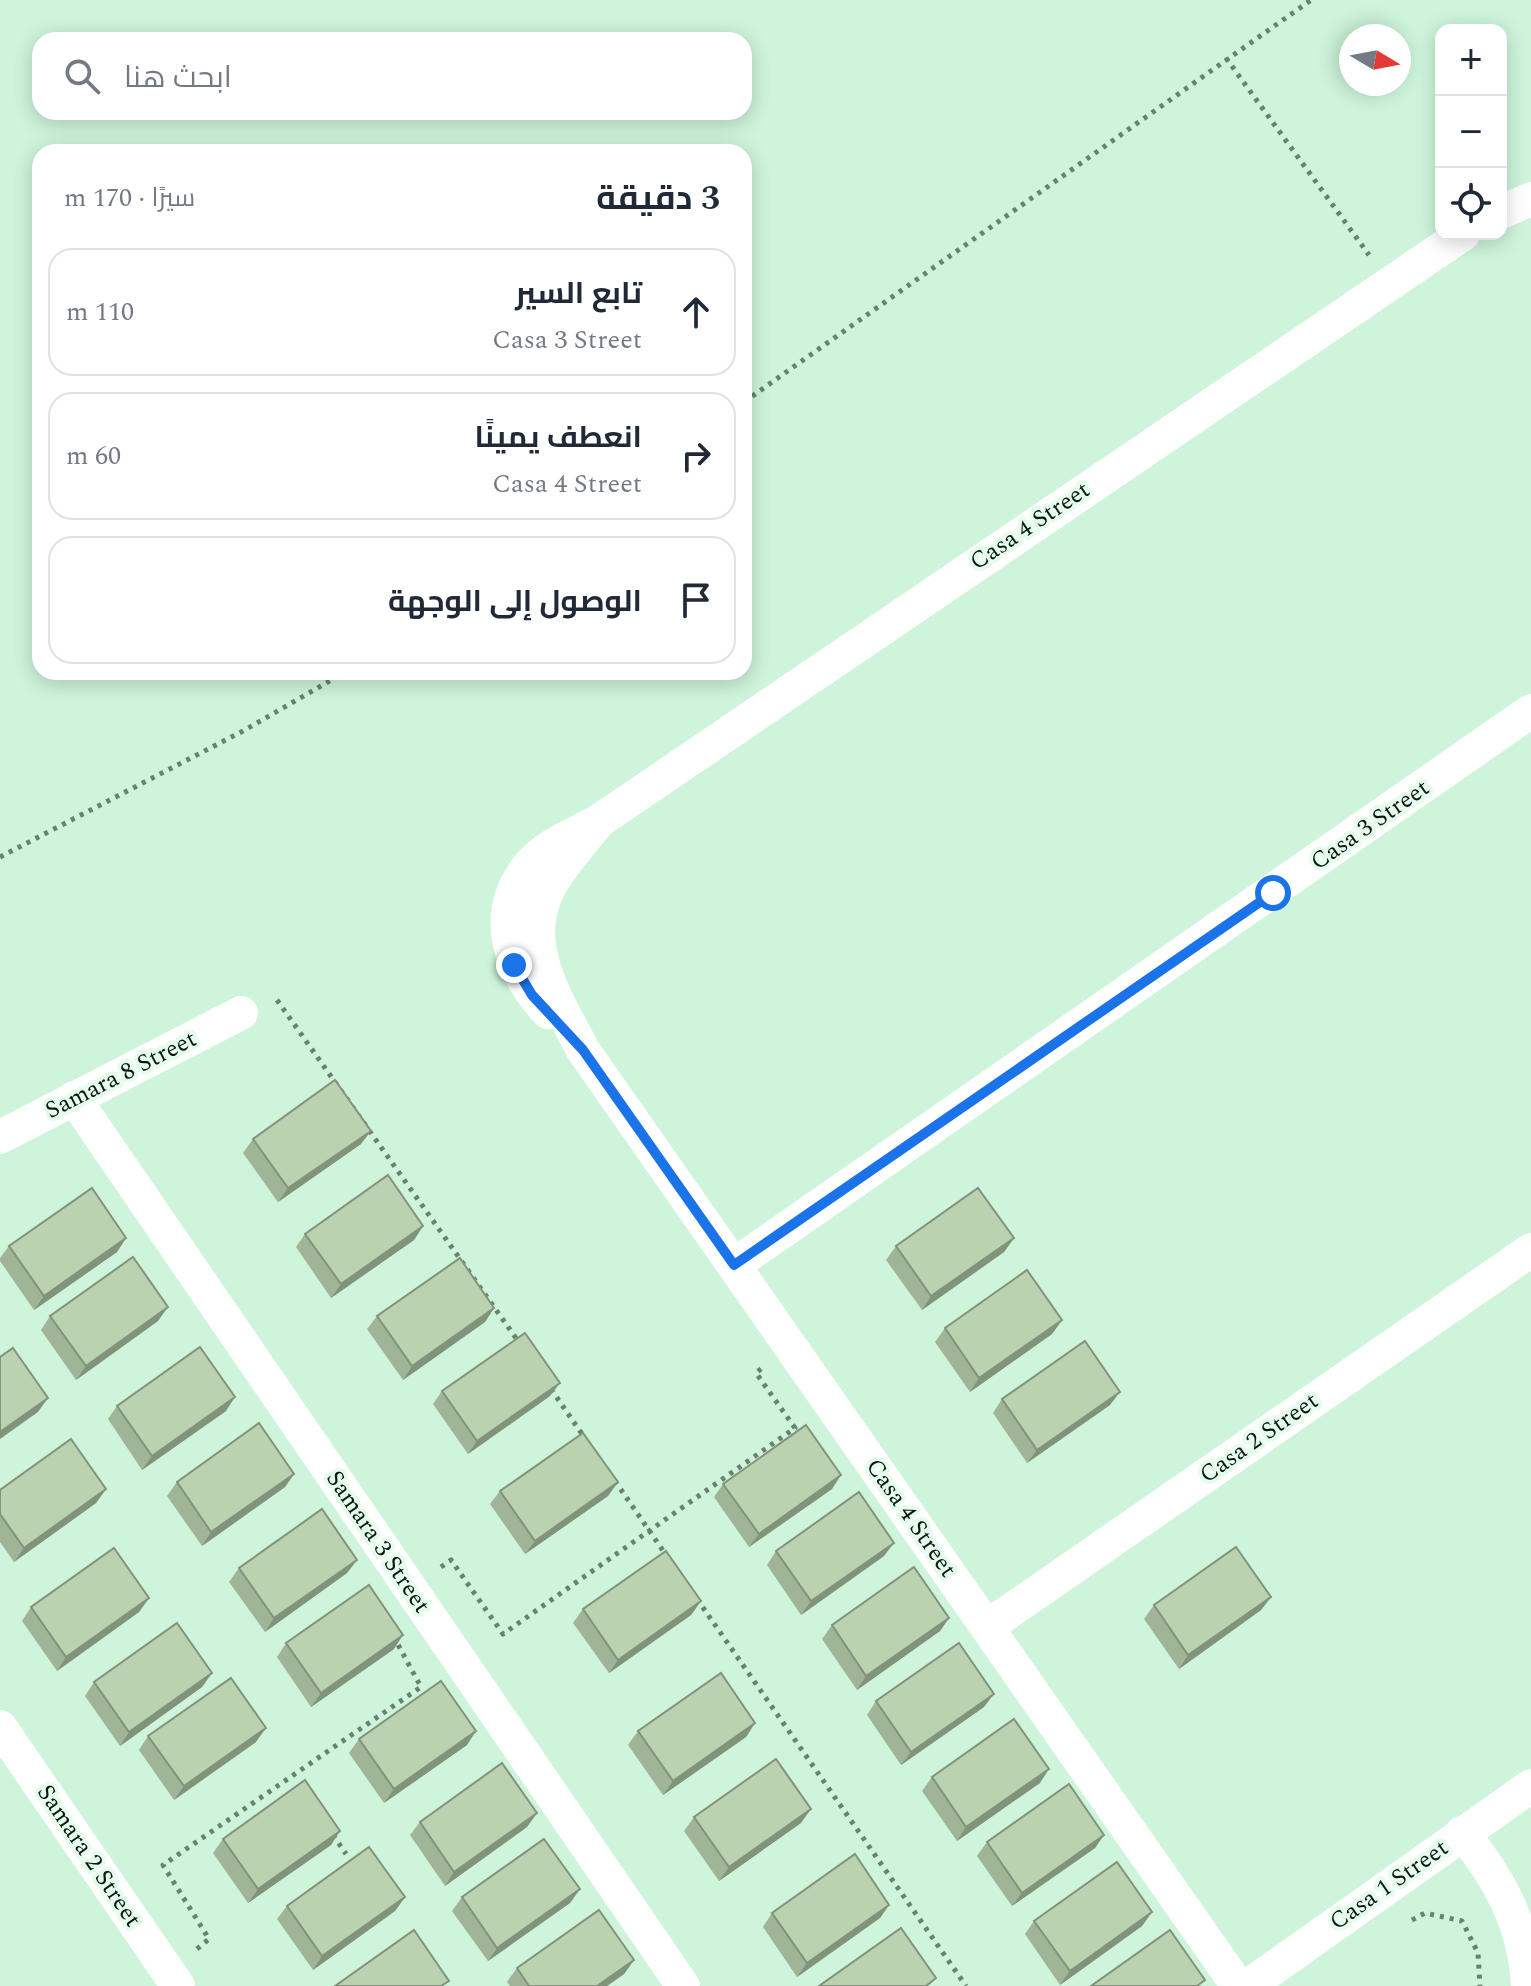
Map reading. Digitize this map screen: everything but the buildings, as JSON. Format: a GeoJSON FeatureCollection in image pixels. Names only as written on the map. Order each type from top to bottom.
{"type":"FeatureCollection","features":[{"type":"Feature","properties":{"kind":"street"},"geometry":{"type":"LineString","coordinates":[[1507,209],[1531,199]]}},
{"type":"Feature","properties":{"kind":"street","name":"Casa 4 Street"},"geometry":{"type":"LineString","coordinates":[[1238,1986],[583,1050],[532,995],[514,965],[506,932],[511,898],[528,867],[554,845],[599,821],[1454,240]]}},
{"type":"Feature","properties":{"kind":"street","name":"Casa 3 Street"},"geometry":{"type":"LineString","coordinates":[[734,1265],[1531,711]]}},
{"type":"Feature","properties":{"kind":"street","name":"Samara 8 Street"},"geometry":{"type":"LineString","coordinates":[[0,1137],[241,1013]]}},
{"type":"Feature","properties":{"kind":"street","name":"Samara 3 Street"},"geometry":{"type":"LineString","coordinates":[[74,1098],[683,1986]]}},
{"type":"Feature","properties":{"kind":"street","name":"Casa 2 Street"},"geometry":{"type":"LineString","coordinates":[[987,1627],[1531,1250]]}},
{"type":"Feature","properties":{"kind":"street","name":"Samara 2 Street"},"geometry":{"type":"LineString","coordinates":[[0,1727],[178,1986]]}},
{"type":"Feature","properties":{"kind":"street","name":"Casa 1 Street"},"geometry":{"type":"LineString","coordinates":[[1248,1986],[1531,1786]]}},
{"type":"Feature","properties":{"kind":"street"},"geometry":{"type":"LineString","coordinates":[[1462,1833],[1489,1864],[1509,1901],[1522,1940],[1528,1986]]}},
{"type":"Feature","properties":{"kind":"path"},"geometry":{"type":"LineString","coordinates":[[752,396],[1311,0]]}},
{"type":"Feature","properties":{"kind":"path"},"geometry":{"type":"LineString","coordinates":[[1226,58],[1389,282]]}},
{"type":"Feature","properties":{"kind":"path"},"geometry":{"type":"LineString","coordinates":[[0,857],[229,738],[331,680]]}},
{"type":"Feature","properties":{"kind":"path"},"geometry":{"type":"LineString","coordinates":[[241,1013],[274,996],[524,1351]]}},
{"type":"Feature","properties":{"kind":"path"},"geometry":{"type":"LineString","coordinates":[[542,1376],[587,1441]]}},
{"type":"Feature","properties":{"kind":"path"},"geometry":{"type":"LineString","coordinates":[[614,1480],[667,1557]]}},
{"type":"Feature","properties":{"kind":"path"},"geometry":{"type":"LineString","coordinates":[[695,1596],[966,1986]]}},
{"type":"Feature","properties":{"kind":"path"},"geometry":{"type":"LineString","coordinates":[[292,1777],[301,1790]]}},
{"type":"Feature","properties":{"kind":"path"},"geometry":{"type":"LineString","coordinates":[[328,1828],[346,1854]]}},
{"type":"Feature","properties":{"kind":"path"},"geometry":{"type":"LineString","coordinates":[[1365,1902],[1390,1932],[1425,1913],[1462,1921],[1478,1953],[1480,1986]]}},
{"type":"Feature","properties":{"kind":"route"},"geometry":{"type":"LineString","coordinates":[[514,965],[532,995],[583,1050],[734,1265],[1273,893]]}}]}
